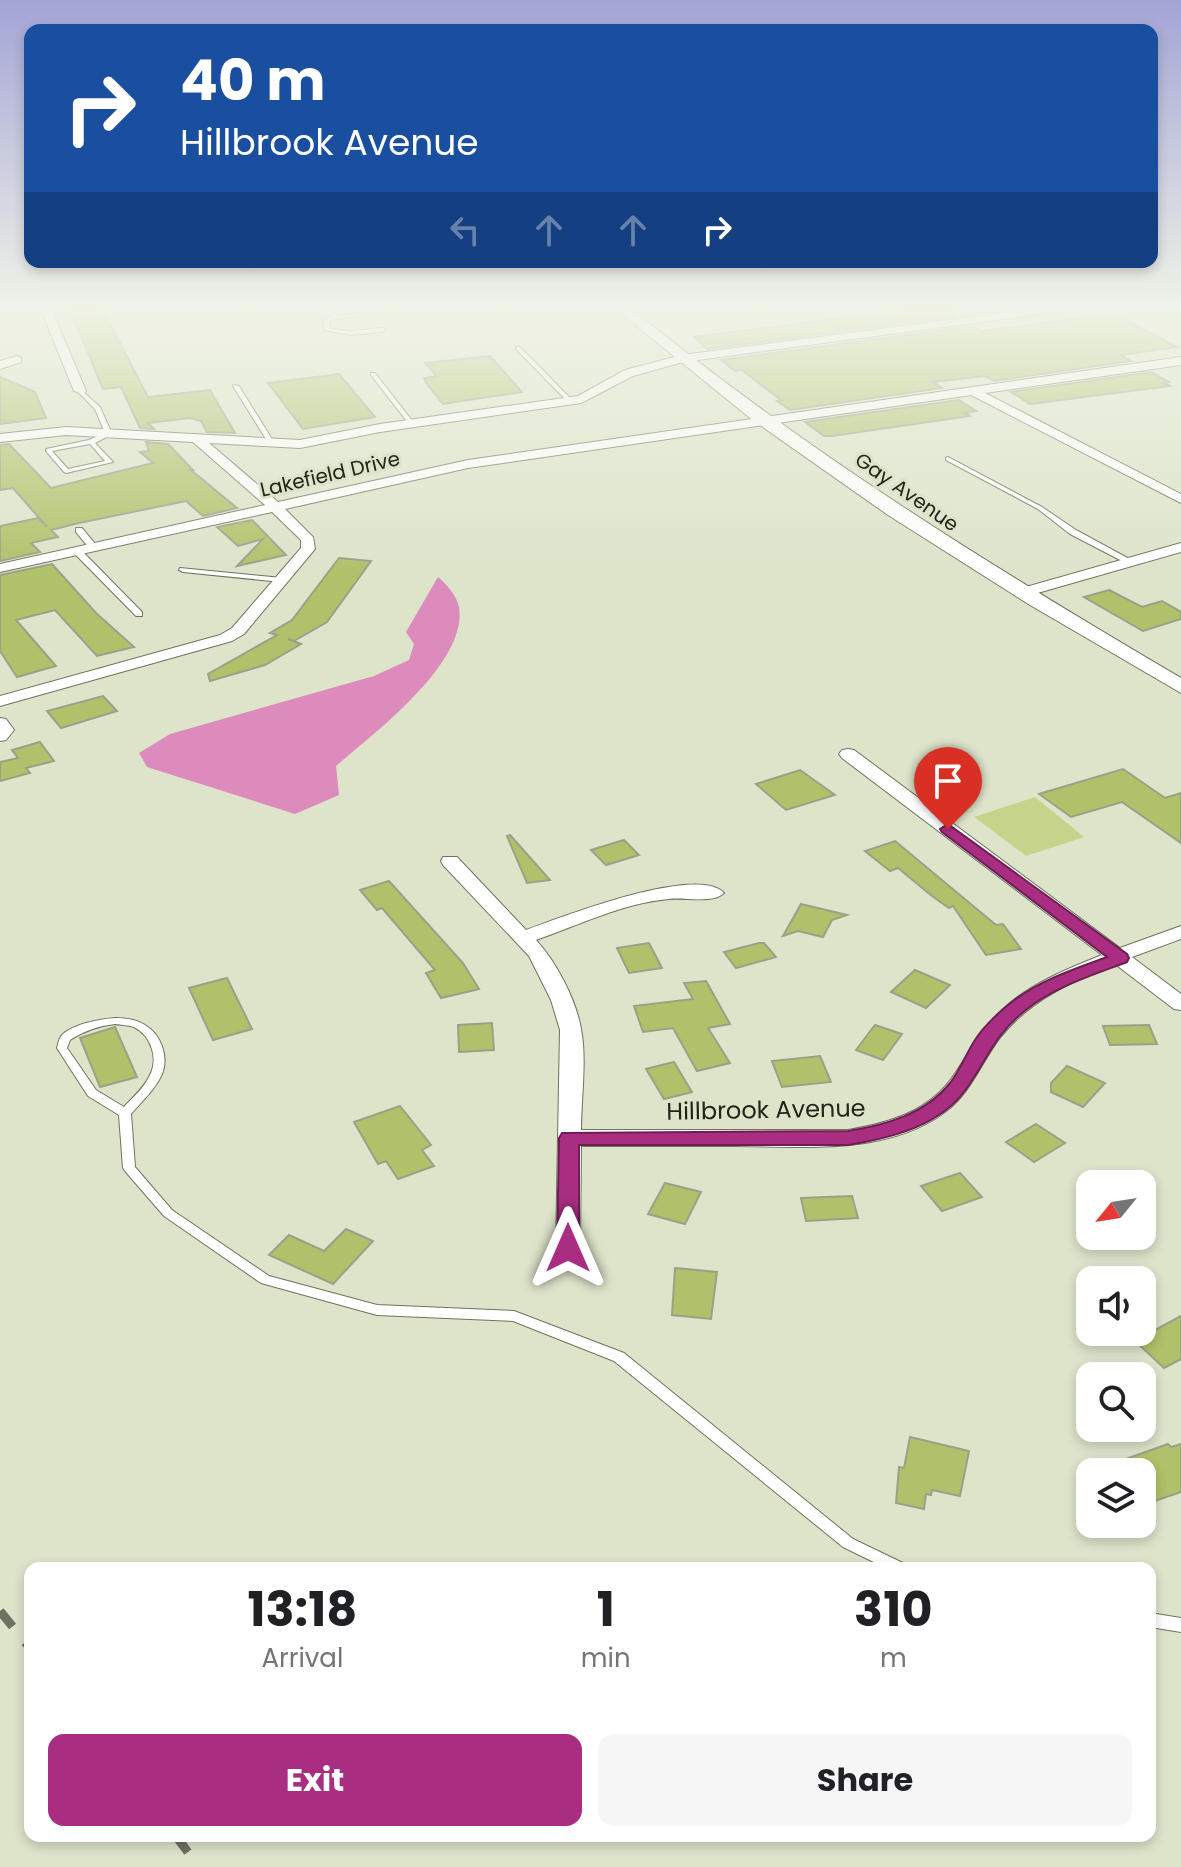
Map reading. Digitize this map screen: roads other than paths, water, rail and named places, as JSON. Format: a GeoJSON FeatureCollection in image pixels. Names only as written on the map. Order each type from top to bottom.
{"type":"FeatureCollection","features":[{"type":"Feature","properties":{"kind":"street"},"geometry":{"type":"LineString","coordinates":[[0,438],[66,431],[272,444],[317,441],[411,423],[587,397]]}},
{"type":"Feature","properties":{"kind":"street","name":"Gay Avenue"},"geometry":{"type":"LineString","coordinates":[[735,397],[936,539],[1020,593],[1181,687]]}},
{"type":"Feature","properties":{"kind":"street","name":"Lakefield Drive"},"geometry":{"type":"LineString","coordinates":[[0,568],[468,464],[929,397]]}},
{"type":"Feature","properties":{"kind":"street"},"geometry":{"type":"LineString","coordinates":[[984,397],[1181,499]]}},
{"type":"Feature","properties":{"kind":"street"},"geometry":{"type":"LineString","coordinates":[[0,701],[226,638],[238,631],[308,549],[308,540],[275,506],[198,440]]}},
{"type":"Feature","properties":{"kind":"street"},"geometry":{"type":"LineString","coordinates":[[1020,593],[1181,547]]}},
{"type":"Feature","properties":{"kind":"street"},"geometry":{"type":"LineString","coordinates":[[0,723],[5,730],[0,736]]}},
{"type":"Feature","properties":{"kind":"street"},"geometry":{"type":"LineString","coordinates":[[848,754],[1181,1004]]}},
{"type":"Feature","properties":{"kind":"street"},"geometry":{"type":"LineString","coordinates":[[450,861],[538,954],[561,1000],[571,1030],[568,1248]]}},
{"type":"Feature","properties":{"kind":"street"},"geometry":{"type":"LineString","coordinates":[[522,938],[645,897],[690,890],[714,893]]}},
{"type":"Feature","properties":{"kind":"street","name":"Hillbrook Avenue"},"geometry":{"type":"LineString","coordinates":[[569,1138],[848,1138],[877,1133],[918,1119],[938,1106],[959,1086],[984,1041],[1020,1005],[1067,979],[1181,932]]}},
{"type":"Feature","properties":{"kind":"lane"},"geometry":{"type":"LineString","coordinates":[[86,397],[98,408],[109,434],[91,442],[48,450],[66,471],[110,462],[91,442]]}},
{"type":"Feature","properties":{"kind":"lane"},"geometry":{"type":"LineString","coordinates":[[243,397],[272,444]]}},
{"type":"Feature","properties":{"kind":"lane"},"geometry":{"type":"LineString","coordinates":[[391,397],[411,423]]}},
{"type":"Feature","properties":{"kind":"lane"},"geometry":{"type":"LineString","coordinates":[[566,397],[570,401]]}},
{"type":"Feature","properties":{"kind":"lane"},"geometry":{"type":"LineString","coordinates":[[948,459],[1040,508],[1073,532],[1129,561]]}},
{"type":"Feature","properties":{"kind":"lane"},"geometry":{"type":"LineString","coordinates":[[79,530],[93,547]]}},
{"type":"Feature","properties":{"kind":"lane"},"geometry":{"type":"LineString","coordinates":[[77,551],[139,614]]}},
{"type":"Feature","properties":{"kind":"lane"},"geometry":{"type":"LineString","coordinates":[[183,570],[282,580]]}},
{"type":"Feature","properties":{"kind":"lane"},"geometry":{"type":"LineString","coordinates":[[125,1113],[92,1093],[62,1048],[65,1038],[119,1019],[138,1024],[153,1037],[160,1056],[156,1075],[125,1113],[129,1168],[168,1213],[265,1280],[377,1310],[514,1316],[619,1357],[848,1543],[888,1562]]}},
{"type":"Feature","properties":{"kind":"lane"},"geometry":{"type":"LineString","coordinates":[[1156,1621],[1181,1625]]}},
{"type":"Feature","properties":{"kind":"railway"},"geometry":{"type":"LineString","coordinates":[[0,1611],[24,1641]]}},
{"type":"Feature","properties":{"kind":"railway"},"geometry":{"type":"LineString","coordinates":[[180,1842],[199,1867]]}}]}
